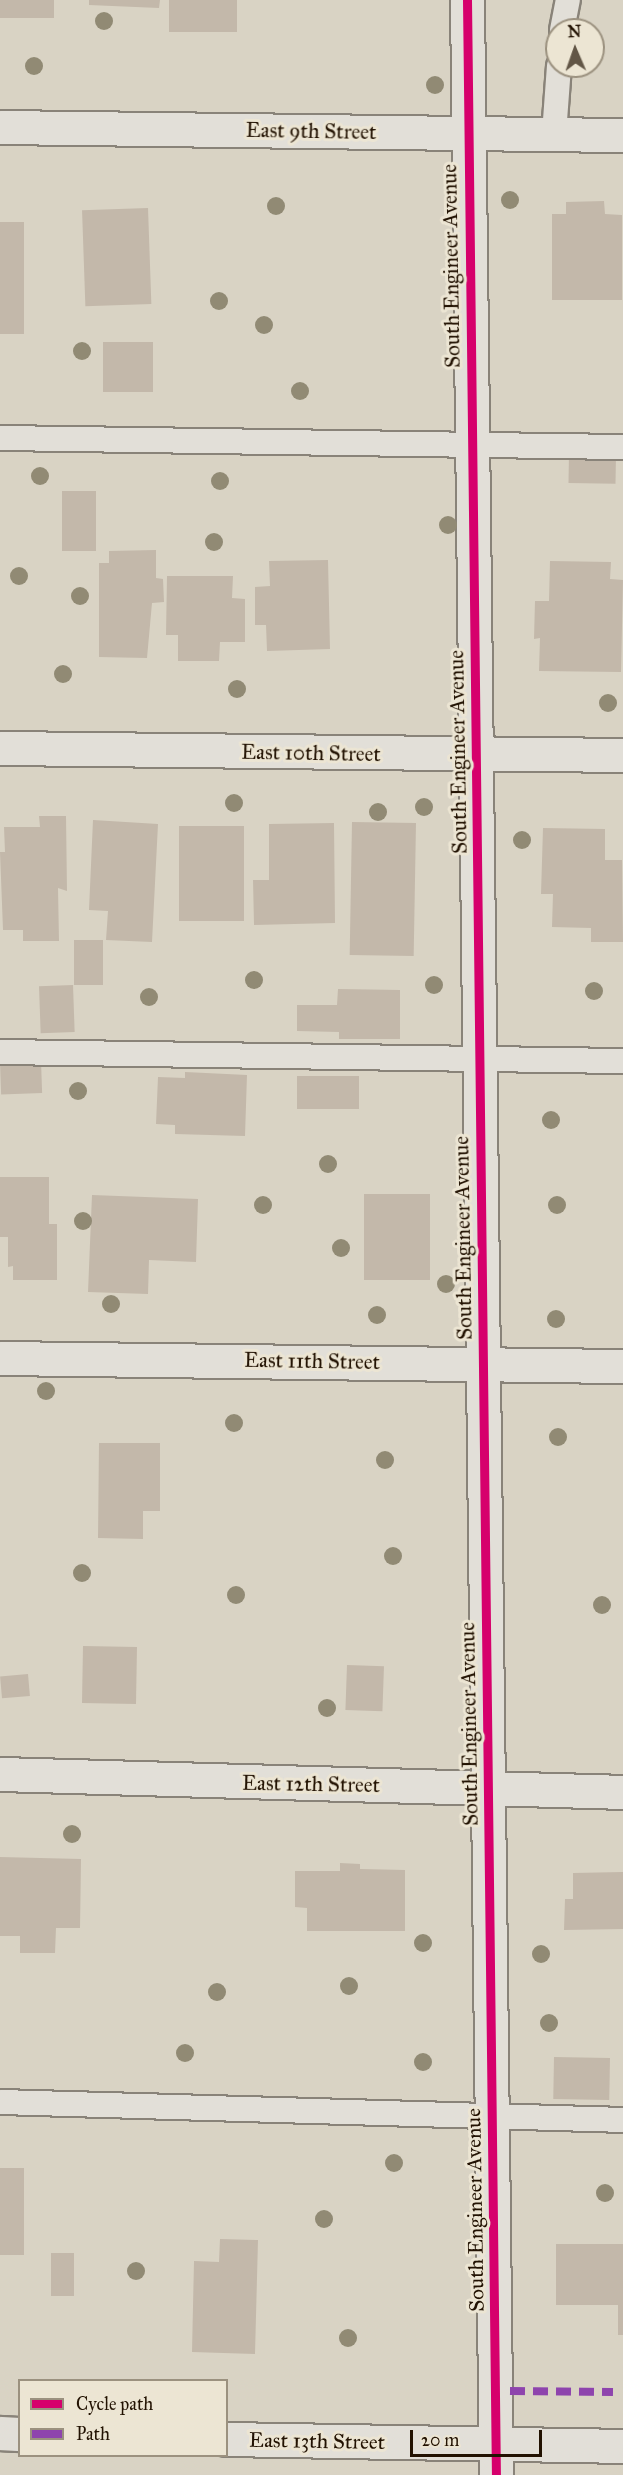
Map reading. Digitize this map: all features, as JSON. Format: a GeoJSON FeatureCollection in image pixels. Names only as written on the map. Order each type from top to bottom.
{"type":"FeatureCollection","features":[{"type":"Feature","properties":{"kind":"street","name":"South Engineer Avenue"},"geometry":{"type":"LineString","coordinates":[[467,0],[496,2460]]}},
{"type":"Feature","properties":{"kind":"street","name":"East 9th Street"},"geometry":{"type":"LineString","coordinates":[[0,127],[623,135]]}},
{"type":"Feature","properties":{"kind":"street","name":"East 10th Street"},"geometry":{"type":"LineString","coordinates":[[0,748],[623,755]]}},
{"type":"Feature","properties":{"kind":"street","name":"East 11th Street"},"geometry":{"type":"LineString","coordinates":[[0,1358],[623,1366]]}},
{"type":"Feature","properties":{"kind":"street","name":"East 12th Street"},"geometry":{"type":"LineString","coordinates":[[0,1774],[623,1792]]}},
{"type":"Feature","properties":{"kind":"street"},"geometry":{"type":"LineString","coordinates":[[0,2433],[18,2434]]}},
{"type":"Feature","properties":{"kind":"street","name":"East 13th Street"},"geometry":{"type":"LineString","coordinates":[[228,2439],[496,2460],[623,2446]]}},
{"type":"Feature","properties":{"kind":"lane"},"geometry":{"type":"LineString","coordinates":[[564,18],[568,0]]}},
{"type":"Feature","properties":{"kind":"lane"},"geometry":{"type":"LineString","coordinates":[[554,134],[558,78]]}},
{"type":"Feature","properties":{"kind":"lane"},"geometry":{"type":"LineString","coordinates":[[0,438],[623,447]]}},
{"type":"Feature","properties":{"kind":"lane"},"geometry":{"type":"LineString","coordinates":[[0,1052],[623,1061]]}},
{"type":"Feature","properties":{"kind":"lane"},"geometry":{"type":"LineString","coordinates":[[0,2102],[623,2120]]}},
{"type":"Feature","properties":{"kind":"building"},"geometry":{"type":"Polygon","coordinates":[[[0,0],[54,0],[54,18],[0,18],[0,0]]]}},
{"type":"Feature","properties":{"kind":"building"},"geometry":{"type":"Polygon","coordinates":[[[89,0],[160,0],[159,8],[89,5],[89,0]]]}},
{"type":"Feature","properties":{"kind":"building"},"geometry":{"type":"Polygon","coordinates":[[[169,0],[237,0],[237,32],[169,32],[169,0]]]}},
{"type":"Feature","properties":{"kind":"building"},"geometry":{"type":"Polygon","coordinates":[[[604,201],[605,214],[622,215],[622,300],[552,300],[552,214],[566,214],[566,202],[604,201]]]}},
{"type":"Feature","properties":{"kind":"building"},"geometry":{"type":"Polygon","coordinates":[[[148,208],[151,304],[85,306],[82,210],[148,208]]]}},
{"type":"Feature","properties":{"kind":"building"},"geometry":{"type":"Polygon","coordinates":[[[0,222],[24,222],[24,334],[0,334],[0,222]]]}},
{"type":"Feature","properties":{"kind":"building"},"geometry":{"type":"Polygon","coordinates":[[[103,342],[153,342],[153,392],[103,392],[103,342]]]}},
{"type":"Feature","properties":{"kind":"building"},"geometry":{"type":"Polygon","coordinates":[[[569,454],[616,455],[615,484],[568,483],[569,454]]]}},
{"type":"Feature","properties":{"kind":"building"},"geometry":{"type":"Polygon","coordinates":[[[62,491],[96,491],[96,551],[62,551],[62,491]]]}},
{"type":"Feature","properties":{"kind":"building"},"geometry":{"type":"Polygon","coordinates":[[[156,550],[156,578],[163,579],[164,602],[152,603],[147,658],[99,657],[99,563],[109,563],[109,551],[156,550]]]}},
{"type":"Feature","properties":{"kind":"building"},"geometry":{"type":"Polygon","coordinates":[[[328,560],[330,649],[267,651],[266,625],[255,625],[255,587],[270,586],[269,561],[328,560]]]}},
{"type":"Feature","properties":{"kind":"building"},"geometry":{"type":"Polygon","coordinates":[[[550,561],[611,562],[610,579],[623,580],[621,672],[539,671],[540,638],[534,639],[535,601],[549,601],[550,561]]]}},
{"type":"Feature","properties":{"kind":"building"},"geometry":{"type":"Polygon","coordinates":[[[167,576],[233,576],[232,598],[245,599],[245,642],[220,642],[219,661],[178,661],[178,635],[166,635],[167,576]]]}},
{"type":"Feature","properties":{"kind":"building"},"geometry":{"type":"Polygon","coordinates":[[[39,816],[66,816],[67,891],[58,888],[59,941],[23,941],[23,930],[3,930],[0,852],[5,852],[4,827],[40,827],[39,816]]]}},
{"type":"Feature","properties":{"kind":"building"},"geometry":{"type":"Polygon","coordinates":[[[93,820],[158,824],[152,942],[106,940],[108,911],[89,910],[93,820]]]}},
{"type":"Feature","properties":{"kind":"building"},"geometry":{"type":"Polygon","coordinates":[[[352,822],[416,823],[414,956],[350,955],[352,822]]]}},
{"type":"Feature","properties":{"kind":"building"},"geometry":{"type":"Polygon","coordinates":[[[334,823],[335,923],[254,925],[253,880],[269,880],[269,824],[334,823]]]}},
{"type":"Feature","properties":{"kind":"building"},"geometry":{"type":"Polygon","coordinates":[[[179,826],[244,826],[244,921],[179,921],[179,826]]]}},
{"type":"Feature","properties":{"kind":"building"},"geometry":{"type":"Polygon","coordinates":[[[543,828],[605,829],[605,860],[622,860],[623,942],[591,942],[591,928],[552,927],[553,894],[541,894],[543,828]]]}},
{"type":"Feature","properties":{"kind":"building"},"geometry":{"type":"Polygon","coordinates":[[[74,940],[103,940],[103,985],[74,985],[74,940]]]}},
{"type":"Feature","properties":{"kind":"building"},"geometry":{"type":"Polygon","coordinates":[[[73,985],[75,1032],[41,1033],[39,986],[73,985]]]}},
{"type":"Feature","properties":{"kind":"building"},"geometry":{"type":"Polygon","coordinates":[[[338,989],[400,990],[400,1039],[339,1039],[339,1032],[297,1031],[297,1005],[337,1005],[338,989]]]}},
{"type":"Feature","properties":{"kind":"building"},"geometry":{"type":"Polygon","coordinates":[[[41,1061],[42,1093],[1,1094],[0,1062],[41,1061]]]}},
{"type":"Feature","properties":{"kind":"building"},"geometry":{"type":"Polygon","coordinates":[[[185,1072],[247,1075],[245,1136],[175,1134],[175,1125],[156,1124],[158,1077],[185,1078],[185,1072]]]}},
{"type":"Feature","properties":{"kind":"building"},"geometry":{"type":"Polygon","coordinates":[[[297,1076],[359,1076],[359,1109],[297,1109],[297,1076]]]}},
{"type":"Feature","properties":{"kind":"building"},"geometry":{"type":"Polygon","coordinates":[[[0,1177],[49,1177],[49,1224],[57,1224],[57,1280],[13,1280],[13,1266],[8,1267],[8,1237],[0,1237],[0,1177]]]}},
{"type":"Feature","properties":{"kind":"building"},"geometry":{"type":"Polygon","coordinates":[[[364,1194],[430,1194],[430,1280],[364,1280],[364,1194]]]}},
{"type":"Feature","properties":{"kind":"building"},"geometry":{"type":"Polygon","coordinates":[[[92,1195],[198,1199],[196,1262],[149,1260],[148,1294],[88,1292],[92,1195]]]}},
{"type":"Feature","properties":{"kind":"building"},"geometry":{"type":"Polygon","coordinates":[[[99,1443],[160,1443],[160,1511],[143,1511],[143,1539],[98,1538],[99,1443]]]}},
{"type":"Feature","properties":{"kind":"building"},"geometry":{"type":"Polygon","coordinates":[[[83,1646],[137,1647],[136,1704],[82,1703],[83,1646]]]}},
{"type":"Feature","properties":{"kind":"building"},"geometry":{"type":"Polygon","coordinates":[[[347,1665],[384,1666],[382,1711],[345,1710],[347,1665]]]}},
{"type":"Feature","properties":{"kind":"building"},"geometry":{"type":"Polygon","coordinates":[[[28,1674],[30,1696],[2,1698],[0,1676],[28,1674]]]}},
{"type":"Feature","properties":{"kind":"building"},"geometry":{"type":"Polygon","coordinates":[[[0,1857],[81,1859],[80,1928],[56,1928],[55,1953],[20,1953],[20,1936],[0,1936],[0,1857]]]}},
{"type":"Feature","properties":{"kind":"building"},"geometry":{"type":"Polygon","coordinates":[[[340,1863],[360,1864],[360,1869],[405,1870],[405,1931],[307,1931],[307,1908],[295,1907],[295,1871],[340,1871],[340,1863]]]}},
{"type":"Feature","properties":{"kind":"building"},"geometry":{"type":"Polygon","coordinates":[[[623,1872],[623,1929],[564,1930],[565,1899],[573,1899],[573,1873],[623,1872]]]}},
{"type":"Feature","properties":{"kind":"building"},"geometry":{"type":"Polygon","coordinates":[[[554,2057],[610,2058],[609,2100],[553,2099],[554,2057]]]}},
{"type":"Feature","properties":{"kind":"building"},"geometry":{"type":"Polygon","coordinates":[[[0,2168],[24,2168],[24,2255],[0,2255],[0,2168]]]}},
{"type":"Feature","properties":{"kind":"building"},"geometry":{"type":"Polygon","coordinates":[[[220,2239],[258,2240],[255,2354],[192,2352],[194,2261],[219,2262],[220,2239]]]}},
{"type":"Feature","properties":{"kind":"building"},"geometry":{"type":"Polygon","coordinates":[[[556,2244],[623,2244],[623,2335],[618,2335],[618,2305],[556,2305],[556,2244]]]}},
{"type":"Feature","properties":{"kind":"building"},"geometry":{"type":"Polygon","coordinates":[[[51,2253],[74,2253],[74,2296],[51,2296],[51,2253]]]}},
{"type":"Feature","properties":{"kind":"marked path"},"geometry":{"type":"LineString","coordinates":[[510,2391],[613,2392]]}},
{"type":"Feature","properties":{"kind":"cycle path"},"geometry":{"type":"LineString","coordinates":[[467,0],[496,2475]]}}]}
